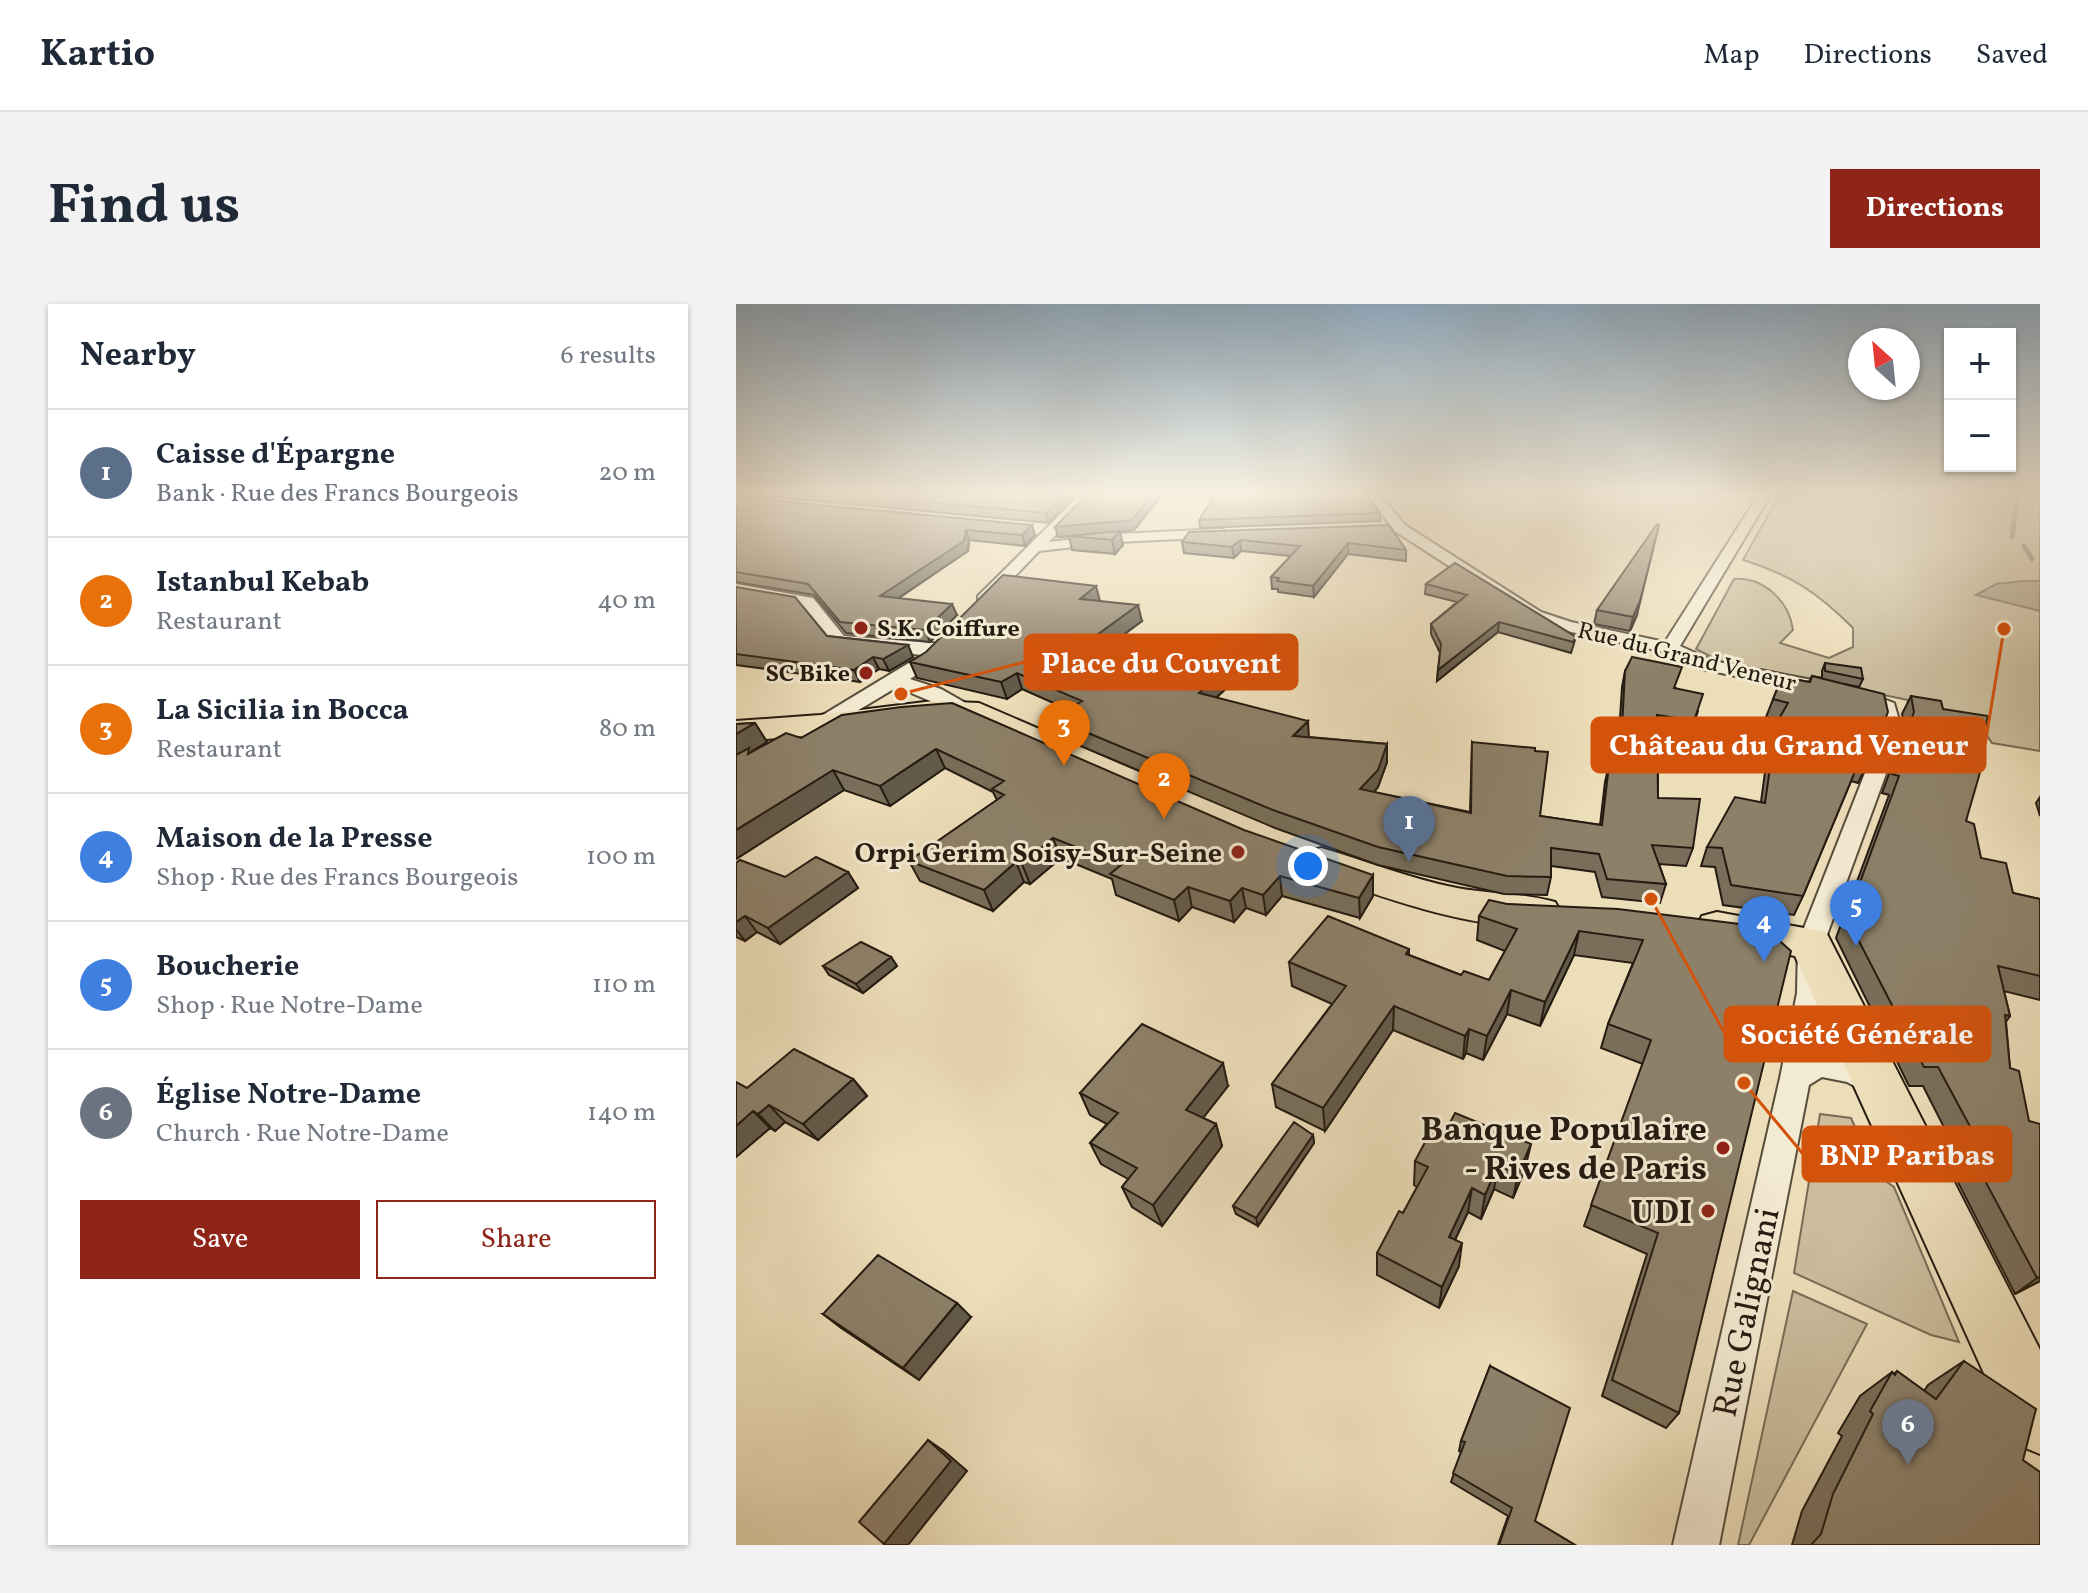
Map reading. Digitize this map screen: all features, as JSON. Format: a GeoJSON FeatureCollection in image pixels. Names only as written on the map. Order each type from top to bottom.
{"type":"FeatureCollection","features":[{"type":"Feature","properties":{"kind":"main road"},"geometry":{"type":"LineString","coordinates":[[736,731],[820,725],[933,710],[968,710],[1192,808]]}},
{"type":"Feature","properties":{"kind":"main road"},"geometry":{"type":"LineString","coordinates":[[1288,849],[1368,879],[1504,911],[1581,914]]}},
{"type":"Feature","properties":{"kind":"main road"},"geometry":{"type":"LineString","coordinates":[[1685,923],[1758,932],[1811,943],[2040,1420]]}},
{"type":"Feature","properties":{"kind":"street"},"geometry":{"type":"LineString","coordinates":[[974,610],[1033,552]]}},
{"type":"Feature","properties":{"kind":"street","name":"Rue du Grand Veneur"},"geometry":{"type":"LineString","coordinates":[[1437,552],[1535,615],[1567,626],[1670,648],[1708,665],[1857,694],[1887,707],[1892,730],[1811,943]]}},
{"type":"Feature","properties":{"kind":"street"},"geometry":{"type":"LineString","coordinates":[[1670,648],[1729,552]]}},
{"type":"Feature","properties":{"kind":"street"},"geometry":{"type":"LineString","coordinates":[[736,589],[807,601],[839,641],[935,651]]}},
{"type":"Feature","properties":{"kind":"street"},"geometry":{"type":"LineString","coordinates":[[782,746],[925,662],[949,636]]}},
{"type":"Feature","properties":{"kind":"street"},"geometry":{"type":"LineString","coordinates":[[896,680],[934,693],[968,710]]}},
{"type":"Feature","properties":{"kind":"street","name":"Rue Galignani"},"geometry":{"type":"LineString","coordinates":[[1696,1545],[1795,1078],[1811,993],[1811,943]]}},
{"type":"Feature","properties":{"kind":"street"},"geometry":{"type":"LineString","coordinates":[[1795,1078],[1819,1064],[1854,1071],[1883,1089]]}},
{"type":"Feature","properties":{"kind":"shaded area"},"geometry":{"type":"Polygon","coordinates":[[[1748,552],[2040,552],[2040,751],[1992,743],[1984,731],[1907,712],[1908,700],[1719,661],[1696,649],[1734,579],[1755,582],[1780,601],[1791,619],[1793,630],[1780,643],[1829,658],[1853,647],[1853,628],[1827,604],[1789,579],[1743,560],[1748,552]]]}},
{"type":"Feature","properties":{"kind":"shaded area"},"geometry":{"type":"Polygon","coordinates":[[[2040,581],[2040,611],[1976,595],[1996,584],[2040,581]]]}},
{"type":"Feature","properties":{"kind":"shaded area"},"geometry":{"type":"Polygon","coordinates":[[[1820,1114],[1851,1118],[1876,1174],[1894,1187],[1959,1342],[1931,1335],[1794,1273],[1820,1114]]]}},
{"type":"Feature","properties":{"kind":"shaded area"},"geometry":{"type":"Polygon","coordinates":[[[1793,1291],[1867,1324],[1749,1545],[1738,1545],[1793,1291]]]}},
{"type":"Feature","properties":{"kind":"building"},"geometry":{"type":"Polygon","coordinates":[[[736,552],[947,552],[880,596],[952,604],[925,630],[840,622],[808,584],[736,572],[736,552]]]}},
{"type":"Feature","properties":{"kind":"building"},"geometry":{"type":"Polygon","coordinates":[[[1294,552],[1341,552],[1313,586],[1277,581],[1279,578],[1271,577],[1294,552]]]}},
{"type":"Feature","properties":{"kind":"building"},"geometry":{"type":"Polygon","coordinates":[[[1638,552],[1652,552],[1633,617],[1597,610],[1638,552]]]}},
{"type":"Feature","properties":{"kind":"building"},"geometry":{"type":"Polygon","coordinates":[[[1455,563],[1576,637],[1573,642],[1499,622],[1438,670],[1441,644],[1431,624],[1467,595],[1426,584],[1455,563]]]}},
{"type":"Feature","properties":{"kind":"building"},"geometry":{"type":"Polygon","coordinates":[[[1003,575],[1096,586],[1080,599],[1138,605],[1090,640],[1167,656],[1191,641],[1235,651],[1215,667],[1226,670],[1199,693],[1308,721],[1293,736],[1387,744],[1378,770],[1360,789],[1471,813],[1472,742],[1548,752],[1540,816],[1602,825],[1609,765],[1620,765],[1625,671],[1632,657],[1682,667],[1674,688],[1703,694],[1694,721],[1657,715],[1658,798],[1700,799],[1693,848],[1652,845],[1666,884],[1607,879],[1599,854],[1551,848],[1551,877],[1507,876],[1378,847],[1273,810],[1052,718],[1082,701],[1017,673],[1001,682],[910,662],[926,652],[1003,575]]]}},
{"type":"Feature","properties":{"kind":"building"},"geometry":{"type":"Polygon","coordinates":[[[736,587],[795,597],[827,636],[908,645],[883,659],[873,657],[854,670],[736,654],[736,587]]]}},
{"type":"Feature","properties":{"kind":"building"},"geometry":{"type":"Polygon","coordinates":[[[1825,663],[1861,668],[1863,679],[1825,671],[1825,663]]]}},
{"type":"Feature","properties":{"kind":"building"},"geometry":{"type":"Polygon","coordinates":[[[1812,676],[1884,694],[1888,712],[1867,765],[1859,762],[1803,896],[1731,885],[1722,848],[1707,847],[1735,797],[1765,803],[1772,754],[1761,751],[1788,703],[1773,699],[1782,677],[1810,682],[1812,676]]]}},
{"type":"Feature","properties":{"kind":"building"},"geometry":{"type":"Polygon","coordinates":[[[1911,696],[1941,701],[1943,709],[1988,716],[1975,767],[1981,769],[1966,821],[1974,824],[1981,858],[2006,863],[2013,893],[2040,899],[2040,976],[1998,966],[2010,1016],[2005,1015],[2010,1068],[2019,1071],[2029,1121],[2040,1124],[2040,1276],[2037,1278],[1959,1132],[1973,1132],[1938,1067],[1924,1067],[1847,918],[1899,776],[1892,774],[1914,712],[1911,696]]]}},
{"type":"Feature","properties":{"kind":"building"},"geometry":{"type":"Polygon","coordinates":[[[952,703],[1244,830],[1373,875],[1359,898],[1280,876],[1263,895],[1242,888],[1230,901],[1188,887],[1174,900],[1110,874],[1121,865],[1053,838],[1022,864],[1016,862],[984,890],[909,861],[1004,795],[992,789],[1004,781],[936,749],[880,786],[833,770],[736,830],[736,755],[749,748],[748,754],[786,733],[801,738],[842,715],[952,703]]]}},
{"type":"Feature","properties":{"kind":"building"},"geometry":{"type":"Polygon","coordinates":[[[755,723],[736,734],[736,724],[755,723]]]}},
{"type":"Feature","properties":{"kind":"building"},"geometry":{"type":"Polygon","coordinates":[[[816,857],[848,872],[768,928],[745,916],[736,922],[736,863],[740,860],[785,877],[816,857]]]}},
{"type":"Feature","properties":{"kind":"building"},"geometry":{"type":"Polygon","coordinates":[[[1489,900],[1507,904],[1618,909],[1764,927],[1791,951],[1679,1413],[1612,1380],[1658,1233],[1591,1205],[1651,1040],[1608,1024],[1643,940],[1579,931],[1545,1002],[1511,990],[1487,1036],[1469,1029],[1465,1036],[1394,1006],[1323,1108],[1272,1084],[1346,986],[1289,962],[1328,916],[1409,949],[1406,954],[1461,975],[1464,971],[1489,980],[1517,929],[1479,916],[1489,900]]]}},
{"type":"Feature","properties":{"kind":"building"},"geometry":{"type":"Polygon","coordinates":[[[861,942],[891,957],[856,984],[823,966],[861,942]]]}},
{"type":"Feature","properties":{"kind":"building"},"geometry":{"type":"Polygon","coordinates":[[[1142,1024],[1223,1063],[1186,1110],[1216,1124],[1153,1205],[1122,1187],[1137,1168],[1090,1143],[1118,1113],[1080,1093],[1142,1024]]]}},
{"type":"Feature","properties":{"kind":"building"},"geometry":{"type":"Polygon","coordinates":[[[794,1049],[853,1079],[803,1124],[769,1105],[758,1114],[753,1111],[736,1126],[736,1082],[747,1088],[794,1049]]]}},
{"type":"Feature","properties":{"kind":"building"},"geometry":{"type":"Polygon","coordinates":[[[1455,1113],[1531,1144],[1518,1174],[1498,1165],[1485,1195],[1472,1188],[1449,1237],[1462,1243],[1442,1287],[1377,1253],[1399,1211],[1403,1213],[1428,1167],[1415,1161],[1431,1131],[1443,1136],[1455,1113]]]}},
{"type":"Feature","properties":{"kind":"building"},"geometry":{"type":"Polygon","coordinates":[[[1294,1122],[1313,1135],[1256,1218],[1233,1206],[1294,1122]]]}},
{"type":"Feature","properties":{"kind":"building"},"geometry":{"type":"Polygon","coordinates":[[[878,1255],[957,1303],[903,1368],[823,1314],[878,1255]]]}},
{"type":"Feature","properties":{"kind":"building"},"geometry":{"type":"Polygon","coordinates":[[[1964,1361],[2036,1409],[2023,1460],[2040,1472],[2040,1545],[1811,1545],[1821,1534],[1833,1494],[1873,1414],[1870,1411],[1892,1372],[1895,1375],[1897,1371],[1936,1399],[1964,1361]]]}},
{"type":"Feature","properties":{"kind":"building"},"geometry":{"type":"Polygon","coordinates":[[[1490,1366],[1570,1408],[1535,1521],[1575,1545],[1499,1545],[1512,1508],[1453,1473],[1465,1442],[1461,1441],[1490,1366]]]}},
{"type":"Feature","properties":{"kind":"building"},"geometry":{"type":"Polygon","coordinates":[[[928,1440],[951,1461],[884,1544],[859,1522],[928,1440]]]}},
{"type":"Feature","properties":{"kind":"waterway"},"geometry":{"type":"LineString","coordinates":[[2028,552],[2032,559]]}},
{"type":"Feature","properties":{"kind":"place","name":"S.K. Coiffure"},"geometry":{"type":"Point","coordinates":[861,628]}},
{"type":"Feature","properties":{"kind":"place","name":"Château du Grand Veneur"},"geometry":{"type":"Point","coordinates":[2004,629]}},
{"type":"Feature","properties":{"kind":"place","name":"SC Bike"},"geometry":{"type":"Point","coordinates":[866,673]}},
{"type":"Feature","properties":{"kind":"place","name":"Place du Couvent"},"geometry":{"type":"Point","coordinates":[901,694]}},
{"type":"Feature","properties":{"kind":"place","name":"La Sicilia in Bocca"},"geometry":{"type":"Point","coordinates":[1064,766]}},
{"type":"Feature","properties":{"kind":"place","name":"Istanbul Kebab"},"geometry":{"type":"Point","coordinates":[1164,819]}},
{"type":"Feature","properties":{"kind":"place","name":"Orpi Gerim Soisy-Sur-Seine"},"geometry":{"type":"Point","coordinates":[1238,852]}},
{"type":"Feature","properties":{"kind":"place","name":"Caisse d'Épargne"},"geometry":{"type":"Point","coordinates":[1409,862]}},
{"type":"Feature","properties":{"kind":"place","name":"Société Générale"},"geometry":{"type":"Point","coordinates":[1651,899]}},
{"type":"Feature","properties":{"kind":"place","name":"Boucherie"},"geometry":{"type":"Point","coordinates":[1856,946]}},
{"type":"Feature","properties":{"kind":"place","name":"Maison de la Presse"},"geometry":{"type":"Point","coordinates":[1764,962]}},
{"type":"Feature","properties":{"kind":"place","name":"BNP Paribas"},"geometry":{"type":"Point","coordinates":[1744,1083]}},
{"type":"Feature","properties":{"kind":"place","name":"Banque Populaire - Rives de Paris"},"geometry":{"type":"Point","coordinates":[1723,1148]}},
{"type":"Feature","properties":{"kind":"place","name":"UDI"},"geometry":{"type":"Point","coordinates":[1708,1211]}},
{"type":"Feature","properties":{"kind":"place","name":"Église Notre-Dame"},"geometry":{"type":"Point","coordinates":[1908,1465]}}]}
